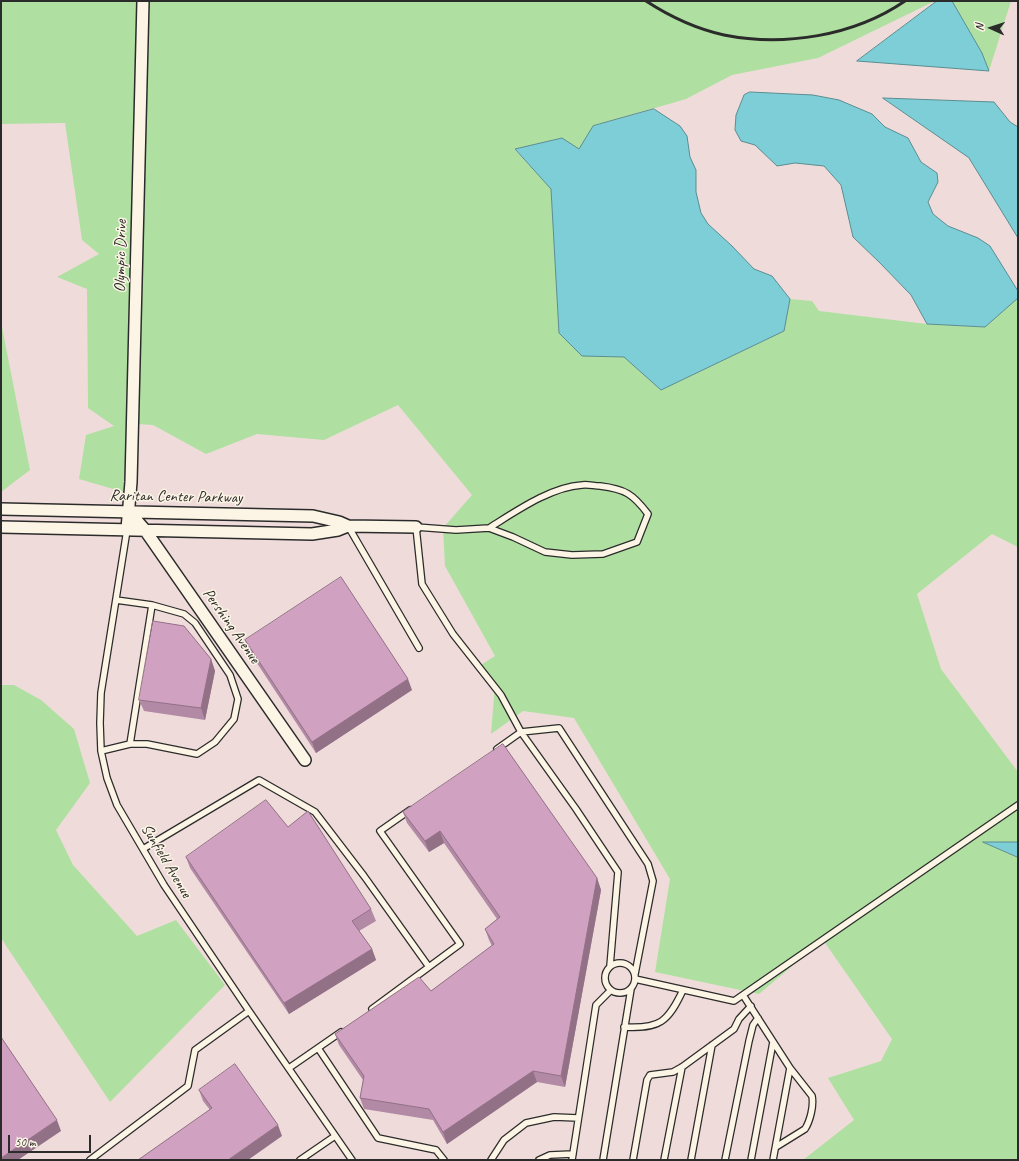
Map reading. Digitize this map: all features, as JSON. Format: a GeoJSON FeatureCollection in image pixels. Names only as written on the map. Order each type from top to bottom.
{"type":"FeatureCollection","features":[{"type":"Feature","properties":{"kind":"street","name":"Olympic Drive"},"geometry":{"type":"LineString","coordinates":[[127,530],[131,482],[143,1]]}},
{"type":"Feature","properties":{"kind":"street","name":"Raritan Center Parkway"},"geometry":{"type":"LineString","coordinates":[[1,509],[313,516],[340,522],[348,526]]}},
{"type":"Feature","properties":{"kind":"street","name":"Pershing Avenue"},"geometry":{"type":"LineString","coordinates":[[129,512],[145,530],[305,760]]}},
{"type":"Feature","properties":{"kind":"street","name":"Raritan Center Parkway"},"geometry":{"type":"LineString","coordinates":[[1,527],[312,534],[338,530],[348,526],[416,527]]}},
{"type":"Feature","properties":{"kind":"lane"},"geometry":{"type":"LineString","coordinates":[[489,528],[520,508],[552,492],[582,485],[617,488],[638,500],[648,514],[637,542],[603,554],[572,556],[545,552],[489,528],[456,530],[416,527],[422,584],[454,634],[501,695],[521,732],[576,809],[618,872],[610,966]]}},
{"type":"Feature","properties":{"kind":"lane"},"geometry":{"type":"LineString","coordinates":[[348,526],[419,648]]}},
{"type":"Feature","properties":{"kind":"lane","name":"Sunfield Avenue"},"geometry":{"type":"LineString","coordinates":[[127,530],[101,693],[101,751],[107,778],[117,805],[182,912],[352,1160]]}},
{"type":"Feature","properties":{"kind":"lane"},"geometry":{"type":"LineString","coordinates":[[101,751],[130,744],[147,744],[197,754],[215,742],[234,719],[238,699],[230,675],[195,623],[184,614],[152,605],[116,600]]}},
{"type":"Feature","properties":{"kind":"lane"},"geometry":{"type":"LineString","coordinates":[[130,744],[152,605]]}},
{"type":"Feature","properties":{"kind":"lane"},"geometry":{"type":"LineString","coordinates":[[489,755],[521,732],[558,728],[648,864],[654,881],[624,1027],[603,1160]]}},
{"type":"Feature","properties":{"kind":"lane"},"geometry":{"type":"LineString","coordinates":[[143,849],[259,780],[315,812],[364,876],[429,967]]}},
{"type":"Feature","properties":{"kind":"lane"},"geometry":{"type":"LineString","coordinates":[[367,1012],[460,944],[380,831],[418,804]]}},
{"type":"Feature","properties":{"kind":"lane"},"geometry":{"type":"LineString","coordinates":[[635,977],[683,990],[734,1001],[1018,805]]}},
{"type":"Feature","properties":{"kind":"lane"},"geometry":{"type":"LineString","coordinates":[[631,989],[621,993],[616,993],[611,990],[605,982],[605,973],[610,966],[615,963],[625,963],[633,969],[635,977]]}},
{"type":"Feature","properties":{"kind":"lane"},"geometry":{"type":"LineString","coordinates":[[539,1160],[550,1155],[572,1157],[596,1005],[611,990]]}},
{"type":"Feature","properties":{"kind":"lane"},"geometry":{"type":"LineString","coordinates":[[624,1027],[642,1028],[655,1026],[669,1016],[683,990]]}},
{"type":"Feature","properties":{"kind":"lane"},"geometry":{"type":"LineString","coordinates":[[743,995],[790,1068],[812,1096],[813,1102],[808,1125],[805,1129],[776,1147]]}},
{"type":"Feature","properties":{"kind":"lane"},"geometry":{"type":"LineString","coordinates":[[632,1160],[650,1076],[673,1072],[682,1067],[734,1029],[739,1019],[751,1006]]}},
{"type":"Feature","properties":{"kind":"lane"},"geometry":{"type":"LineString","coordinates":[[90,1160],[188,1086],[195,1050],[249,1011]]}},
{"type":"Feature","properties":{"kind":"lane"},"geometry":{"type":"LineString","coordinates":[[725,1160],[749,1041],[753,1026],[758,1018]]}},
{"type":"Feature","properties":{"kind":"lane"},"geometry":{"type":"LineString","coordinates":[[288,1068],[349,1026]]}},
{"type":"Feature","properties":{"kind":"lane"},"geometry":{"type":"LineString","coordinates":[[751,1160],[773,1042]]}},
{"type":"Feature","properties":{"kind":"lane"},"geometry":{"type":"LineString","coordinates":[[691,1160],[712,1045]]}},
{"type":"Feature","properties":{"kind":"lane"},"geometry":{"type":"LineString","coordinates":[[318,1048],[378,1138],[436,1150],[444,1160]]}},
{"type":"Feature","properties":{"kind":"lane"},"geometry":{"type":"LineString","coordinates":[[664,1160],[682,1067]]}},
{"type":"Feature","properties":{"kind":"lane"},"geometry":{"type":"LineString","coordinates":[[773,1160],[790,1068]]}},
{"type":"Feature","properties":{"kind":"lane"},"geometry":{"type":"LineString","coordinates":[[491,1160],[504,1140],[526,1123],[554,1117],[578,1118]]}},
{"type":"Feature","properties":{"kind":"lane"},"geometry":{"type":"LineString","coordinates":[[300,1160],[335,1136]]}},
{"type":"Feature","properties":{"kind":"shaded area"},"geometry":{"type":"Polygon","coordinates":[[[1,1],[1018,1],[1018,1160],[1,1160],[1,1]]]}},
{"type":"Feature","properties":{"kind":"green space"},"geometry":{"type":"Polygon","coordinates":[[[1,1],[935,1],[818,58],[732,75],[686,99],[593,126],[579,149],[515,150],[551,189],[559,333],[582,356],[624,357],[661,390],[784,331],[790,299],[812,301],[819,311],[927,324],[985,327],[1018,298],[1018,547],[992,534],[917,594],[941,669],[1018,772],[1018,842],[984,842],[1018,857],[1018,1160],[803,1160],[854,1120],[828,1078],[881,1061],[892,1039],[823,940],[759,994],[655,972],[670,879],[574,718],[523,711],[491,734],[495,685],[476,668],[495,656],[445,566],[443,528],[472,495],[398,405],[324,440],[257,434],[206,454],[153,425],[137,424],[134,495],[79,479],[86,435],[114,426],[88,408],[87,289],[57,277],[99,254],[82,240],[65,123],[1,124],[1,1]]]}},
{"type":"Feature","properties":{"kind":"green space"},"geometry":{"type":"Polygon","coordinates":[[[937,1],[1011,1],[989,71],[857,61],[937,1]]]}},
{"type":"Feature","properties":{"kind":"green space"},"geometry":{"type":"Polygon","coordinates":[[[1,322],[30,470],[1,492],[1,322]]]}},
{"type":"Feature","properties":{"kind":"green space"},"geometry":{"type":"Polygon","coordinates":[[[1,685],[14,685],[41,700],[74,729],[90,783],[56,830],[73,865],[137,936],[176,920],[225,985],[110,1102],[1,938],[1,685]]]}},
{"type":"Feature","properties":{"kind":"water"},"geometry":{"type":"Polygon","coordinates":[[[937,1],[952,1],[982,53],[989,71],[857,61],[937,1]]]}},
{"type":"Feature","properties":{"kind":"water"},"geometry":{"type":"Polygon","coordinates":[[[750,92],[813,95],[839,100],[872,114],[885,127],[908,138],[921,162],[937,173],[938,182],[928,202],[933,214],[948,226],[978,238],[990,246],[1018,291],[1018,298],[985,327],[927,324],[911,295],[853,237],[841,185],[824,166],[795,163],[777,166],[755,145],[741,141],[735,130],[736,115],[744,95],[750,92]]]}},
{"type":"Feature","properties":{"kind":"water"},"geometry":{"type":"Polygon","coordinates":[[[883,98],[994,102],[1010,122],[1018,127],[1018,238],[969,158],[883,98]]]}},
{"type":"Feature","properties":{"kind":"water"},"geometry":{"type":"Polygon","coordinates":[[[654,109],[680,126],[687,136],[690,157],[696,170],[696,192],[701,213],[708,224],[754,269],[772,276],[790,299],[784,331],[661,390],[624,357],[582,356],[559,333],[551,189],[515,149],[562,138],[579,149],[593,126],[654,109]]]}},
{"type":"Feature","properties":{"kind":"water"},"geometry":{"type":"Polygon","coordinates":[[[983,842],[1018,842],[1018,857],[983,842]]]}},
{"type":"Feature","properties":{"kind":"building"},"geometry":{"type":"Polygon","coordinates":[[[341,577],[408,679],[312,742],[245,640],[341,577]]]}},
{"type":"Feature","properties":{"kind":"building"},"geometry":{"type":"Polygon","coordinates":[[[153,621],[184,626],[211,659],[201,708],[139,700],[153,621]]]}},
{"type":"Feature","properties":{"kind":"building"},"geometry":{"type":"Polygon","coordinates":[[[503,744],[597,878],[561,1076],[533,1071],[443,1132],[429,1109],[360,1098],[364,1076],[335,1034],[419,977],[431,991],[494,944],[485,929],[500,917],[440,831],[425,841],[403,812],[503,744]]]}},
{"type":"Feature","properties":{"kind":"building"},"geometry":{"type":"Polygon","coordinates":[[[266,800],[288,827],[308,811],[371,909],[352,921],[372,949],[284,1003],[186,857],[266,800]]]}},
{"type":"Feature","properties":{"kind":"building"},"geometry":{"type":"Polygon","coordinates":[[[1,1037],[57,1120],[1,1158],[1,1037]]]}},
{"type":"Feature","properties":{"kind":"building"},"geometry":{"type":"Polygon","coordinates":[[[235,1064],[278,1125],[228,1160],[138,1160],[212,1108],[199,1090],[235,1064]]]}},
{"type":"Feature","properties":{"kind":"railway"},"geometry":{"type":"LineString","coordinates":[[646,1],[664,12],[704,29],[724,35],[770,40],[818,36],[841,30],[864,23],[905,1]]}}]}
